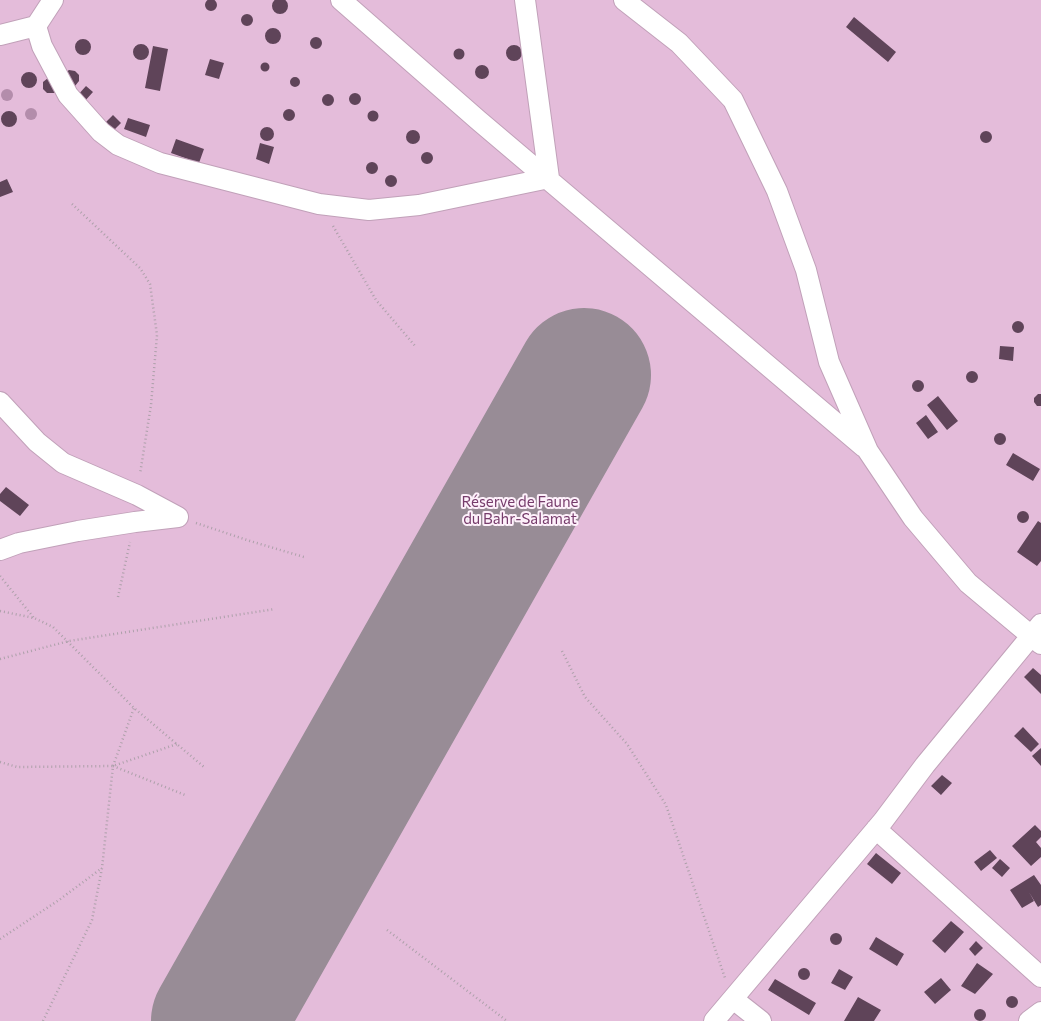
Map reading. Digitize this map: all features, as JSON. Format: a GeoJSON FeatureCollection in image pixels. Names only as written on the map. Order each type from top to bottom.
{"type":"FeatureCollection","features":[{"type":"Feature","properties":{"kind":"street"},"geometry":{"type":"LineString","coordinates":[[0,35],[36,26],[53,0]]}},
{"type":"Feature","properties":{"kind":"street"},"geometry":{"type":"LineString","coordinates":[[341,0],[478,120],[868,451]]}},
{"type":"Feature","properties":{"kind":"street"},"geometry":{"type":"LineString","coordinates":[[525,0],[548,178]]}},
{"type":"Feature","properties":{"kind":"street"},"geometry":{"type":"LineString","coordinates":[[624,0],[679,43],[733,100],[777,191],[806,270],[830,362],[868,451],[913,518],[968,583],[1038,635],[925,765],[876,828],[714,1021]]}},
{"type":"Feature","properties":{"kind":"street"},"geometry":{"type":"LineString","coordinates":[[36,26],[42,46],[68,96],[101,132],[118,144],[160,163],[319,204],[369,210],[419,205],[548,178]]}},
{"type":"Feature","properties":{"kind":"street"},"geometry":{"type":"LineString","coordinates":[[0,402],[37,442],[63,463],[136,495],[178,518]]}},
{"type":"Feature","properties":{"kind":"street"},"geometry":{"type":"LineString","coordinates":[[0,550],[19,544],[78,531],[135,522],[178,518]]}},
{"type":"Feature","properties":{"kind":"street"},"geometry":{"type":"LineString","coordinates":[[876,828],[1041,977]]}},
{"type":"Feature","properties":{"kind":"street"},"geometry":{"type":"LineString","coordinates":[[733,999],[761,1021]]}},
{"type":"Feature","properties":{"kind":"street"},"geometry":{"type":"LineString","coordinates":[[1029,1021],[1041,1012]]}},
{"type":"Feature","properties":{"kind":"path"},"geometry":{"type":"LineString","coordinates":[[72,204],[140,268],[150,284],[157,335],[150,405],[136,495]]}},
{"type":"Feature","properties":{"kind":"path"},"geometry":{"type":"LineString","coordinates":[[319,204],[345,244],[376,300],[416,347]]}},
{"type":"Feature","properties":{"kind":"path"},"geometry":{"type":"LineString","coordinates":[[178,518],[250,542],[304,557]]}},
{"type":"Feature","properties":{"kind":"path"},"geometry":{"type":"LineString","coordinates":[[118,597],[135,522]]}},
{"type":"Feature","properties":{"kind":"path"},"geometry":{"type":"LineString","coordinates":[[0,576],[34,618]]}},
{"type":"Feature","properties":{"kind":"path"},"geometry":{"type":"LineString","coordinates":[[0,660],[69,641],[275,609]]}},
{"type":"Feature","properties":{"kind":"path"},"geometry":{"type":"LineString","coordinates":[[0,611],[34,618],[53,627],[69,641],[134,708],[204,767]]}},
{"type":"Feature","properties":{"kind":"path"},"geometry":{"type":"LineString","coordinates":[[562,651],[585,697],[626,744],[666,806],[733,999]]}},
{"type":"Feature","properties":{"kind":"path"},"geometry":{"type":"LineString","coordinates":[[43,1021],[92,920],[102,868],[113,766],[134,708]]}},
{"type":"Feature","properties":{"kind":"path"},"geometry":{"type":"LineString","coordinates":[[0,762],[17,767],[113,766],[176,744]]}},
{"type":"Feature","properties":{"kind":"path"},"geometry":{"type":"LineString","coordinates":[[113,766],[185,795]]}},
{"type":"Feature","properties":{"kind":"path"},"geometry":{"type":"LineString","coordinates":[[0,939],[59,900],[102,868]]}},
{"type":"Feature","properties":{"kind":"path"},"geometry":{"type":"LineString","coordinates":[[387,930],[507,1021]]}},
{"type":"Feature","properties":{"kind":"green space","name":"Réserve de Faune du Bahr-Salamat"},"geometry":{"type":"Polygon","coordinates":[[[0,0],[1041,0],[1041,1021],[0,1021],[0,0]]]}},
{"type":"Feature","properties":{"kind":"building"},"geometry":{"type":"Polygon","coordinates":[[[280,-2],[286,0],[288,6],[286,12],[280,14],[274,12],[272,6],[274,0],[280,-2]]]}},
{"type":"Feature","properties":{"kind":"building"},"geometry":{"type":"Polygon","coordinates":[[[209,-1],[213,-1],[217,5],[213,11],[209,11],[205,7],[205,3],[209,-1]]]}},
{"type":"Feature","properties":{"kind":"building"},"geometry":{"type":"Polygon","coordinates":[[[247,14],[251,16],[253,20],[251,24],[247,26],[243,24],[241,20],[243,16],[247,14]]]}},
{"type":"Feature","properties":{"kind":"building"},"geometry":{"type":"Polygon","coordinates":[[[854,17],[896,52],[888,62],[846,27],[854,17]]]}},
{"type":"Feature","properties":{"kind":"building"},"geometry":{"type":"Polygon","coordinates":[[[273,28],[279,30],[281,36],[279,42],[273,44],[267,42],[265,36],[267,30],[273,28]]]}},
{"type":"Feature","properties":{"kind":"building"},"geometry":{"type":"Polygon","coordinates":[[[318,37],[321,38],[321,48],[314,49],[311,48],[310,41],[311,38],[318,37]]]}},
{"type":"Feature","properties":{"kind":"building"},"geometry":{"type":"Polygon","coordinates":[[[83,39],[89,41],[91,47],[89,53],[83,55],[77,53],[75,47],[77,41],[83,39]]]}},
{"type":"Feature","properties":{"kind":"building"},"geometry":{"type":"Polygon","coordinates":[[[141,44],[147,46],[149,52],[147,58],[141,60],[135,58],[133,52],[135,46],[141,44]]]}},
{"type":"Feature","properties":{"kind":"building"},"geometry":{"type":"Polygon","coordinates":[[[514,45],[520,47],[522,53],[520,59],[514,61],[508,59],[506,53],[508,47],[514,45]]]}},
{"type":"Feature","properties":{"kind":"building"},"geometry":{"type":"Polygon","coordinates":[[[153,46],[168,49],[160,91],[145,88],[153,46]]]}},
{"type":"Feature","properties":{"kind":"building"},"geometry":{"type":"Polygon","coordinates":[[[457,49],[461,49],[463,50],[463,58],[457,59],[454,56],[454,52],[457,49]]]}},
{"type":"Feature","properties":{"kind":"building"},"geometry":{"type":"Polygon","coordinates":[[[210,59],[224,63],[219,79],[205,75],[210,59]]]}},
{"type":"Feature","properties":{"kind":"building"},"geometry":{"type":"Polygon","coordinates":[[[265,62],[270,67],[265,72],[260,67],[265,62]]]}},
{"type":"Feature","properties":{"kind":"building"},"geometry":{"type":"Polygon","coordinates":[[[479,65],[485,65],[489,69],[489,75],[485,79],[479,79],[475,75],[475,69],[479,65]]]}},
{"type":"Feature","properties":{"kind":"building"},"geometry":{"type":"Polygon","coordinates":[[[69,70],[75,71],[79,75],[79,81],[75,86],[71,86],[66,72],[69,70]]]}},
{"type":"Feature","properties":{"kind":"building"},"geometry":{"type":"Polygon","coordinates":[[[29,72],[35,74],[37,80],[35,86],[29,88],[23,86],[21,80],[23,74],[29,72]]]}},
{"type":"Feature","properties":{"kind":"building"},"geometry":{"type":"Polygon","coordinates":[[[293,77],[297,77],[299,78],[299,86],[293,87],[290,84],[290,80],[293,77]]]}},
{"type":"Feature","properties":{"kind":"building"},"geometry":{"type":"Polygon","coordinates":[[[48,78],[56,92],[54,93],[47,93],[43,89],[43,82],[48,78]]]}},
{"type":"Feature","properties":{"kind":"building"},"geometry":{"type":"Polygon","coordinates":[[[86,86],[93,92],[84,102],[77,96],[86,86]]]}},
{"type":"Feature","properties":{"kind":"building"},"geometry":{"type":"Polygon","coordinates":[[[353,93],[357,93],[361,99],[357,105],[353,105],[349,101],[349,97],[353,93]]]}},
{"type":"Feature","properties":{"kind":"building"},"geometry":{"type":"Polygon","coordinates":[[[326,94],[330,94],[334,100],[330,106],[326,106],[322,102],[322,98],[326,94]]]}},
{"type":"Feature","properties":{"kind":"building"},"geometry":{"type":"Polygon","coordinates":[[[287,109],[291,109],[295,115],[291,121],[287,121],[283,117],[283,113],[287,109]]]}},
{"type":"Feature","properties":{"kind":"building"},"geometry":{"type":"Polygon","coordinates":[[[9,111],[15,113],[17,119],[15,125],[9,127],[3,125],[1,119],[3,113],[9,111]]]}},
{"type":"Feature","properties":{"kind":"building"},"geometry":{"type":"Polygon","coordinates":[[[371,111],[375,111],[377,112],[377,120],[371,121],[368,118],[368,114],[371,111]]]}},
{"type":"Feature","properties":{"kind":"building"},"geometry":{"type":"Polygon","coordinates":[[[113,115],[121,123],[114,130],[106,122],[113,115]]]}},
{"type":"Feature","properties":{"kind":"building"},"geometry":{"type":"Polygon","coordinates":[[[128,118],[150,125],[146,137],[124,129],[128,118]]]}},
{"type":"Feature","properties":{"kind":"building"},"geometry":{"type":"Polygon","coordinates":[[[267,127],[272,129],[274,134],[272,139],[267,141],[262,139],[260,134],[262,129],[267,127]]]}},
{"type":"Feature","properties":{"kind":"building"},"geometry":{"type":"Polygon","coordinates":[[[413,130],[418,132],[420,137],[418,142],[413,144],[408,142],[406,137],[408,132],[413,130]]]}},
{"type":"Feature","properties":{"kind":"building"},"geometry":{"type":"Polygon","coordinates":[[[984,131],[988,131],[992,137],[988,143],[984,143],[980,139],[980,135],[984,131]]]}},
{"type":"Feature","properties":{"kind":"building"},"geometry":{"type":"Polygon","coordinates":[[[176,139],[204,149],[199,163],[171,153],[176,139]]]}},
{"type":"Feature","properties":{"kind":"building"},"geometry":{"type":"Polygon","coordinates":[[[260,143],[274,147],[269,164],[256,159],[260,143]]]}},
{"type":"Feature","properties":{"kind":"building"},"geometry":{"type":"Polygon","coordinates":[[[425,152],[429,152],[433,158],[429,164],[425,164],[421,160],[421,156],[425,152]]]}},
{"type":"Feature","properties":{"kind":"building"},"geometry":{"type":"Polygon","coordinates":[[[370,162],[374,162],[378,168],[374,174],[370,174],[366,170],[366,166],[370,162]]]}},
{"type":"Feature","properties":{"kind":"building"},"geometry":{"type":"Polygon","coordinates":[[[389,175],[393,175],[397,181],[393,187],[389,187],[385,183],[385,179],[389,175]]]}},
{"type":"Feature","properties":{"kind":"building"},"geometry":{"type":"Polygon","coordinates":[[[7,179],[13,192],[0,197],[0,182],[7,179]]]}},
{"type":"Feature","properties":{"kind":"building"},"geometry":{"type":"Polygon","coordinates":[[[1016,321],[1020,321],[1024,327],[1020,333],[1016,333],[1012,329],[1012,325],[1016,321]]]}},
{"type":"Feature","properties":{"kind":"building"},"geometry":{"type":"Polygon","coordinates":[[[1000,346],[1014,347],[1013,361],[999,359],[1000,346]]]}},
{"type":"Feature","properties":{"kind":"building"},"geometry":{"type":"Polygon","coordinates":[[[970,371],[974,371],[978,377],[974,383],[970,383],[966,379],[966,375],[970,371]]]}},
{"type":"Feature","properties":{"kind":"building"},"geometry":{"type":"Polygon","coordinates":[[[916,380],[920,380],[924,386],[920,392],[916,392],[912,388],[912,384],[916,380]]]}},
{"type":"Feature","properties":{"kind":"building"},"geometry":{"type":"Polygon","coordinates":[[[1038,394],[1041,394],[1041,406],[1037,406],[1034,402],[1034,398],[1038,394]]]}},
{"type":"Feature","properties":{"kind":"building"},"geometry":{"type":"Polygon","coordinates":[[[938,396],[958,421],[947,430],[927,405],[938,396]]]}},
{"type":"Feature","properties":{"kind":"building"},"geometry":{"type":"Polygon","coordinates":[[[926,415],[938,432],[928,439],[916,423],[926,415]]]}},
{"type":"Feature","properties":{"kind":"building"},"geometry":{"type":"Polygon","coordinates":[[[998,433],[1002,433],[1006,439],[1002,445],[998,445],[994,441],[994,437],[998,433]]]}},
{"type":"Feature","properties":{"kind":"building"},"geometry":{"type":"Polygon","coordinates":[[[1013,453],[1040,469],[1033,481],[1006,465],[1013,453]]]}},
{"type":"Feature","properties":{"kind":"building"},"geometry":{"type":"Polygon","coordinates":[[[6,487],[29,505],[20,516],[0,501],[0,494],[6,487]]]}},
{"type":"Feature","properties":{"kind":"building"},"geometry":{"type":"Polygon","coordinates":[[[1021,511],[1025,511],[1029,517],[1025,523],[1021,523],[1017,519],[1017,515],[1021,511]]]}},
{"type":"Feature","properties":{"kind":"building"},"geometry":{"type":"Polygon","coordinates":[[[1038,521],[1041,523],[1041,561],[1037,566],[1017,552],[1038,521]]]}},
{"type":"Feature","properties":{"kind":"building"},"geometry":{"type":"Polygon","coordinates":[[[1033,668],[1041,675],[1041,694],[1024,677],[1033,668]]]}},
{"type":"Feature","properties":{"kind":"building"},"geometry":{"type":"Polygon","coordinates":[[[1023,727],[1039,744],[1031,752],[1014,736],[1023,727]]]}},
{"type":"Feature","properties":{"kind":"building"},"geometry":{"type":"Polygon","coordinates":[[[1041,748],[1041,766],[1032,756],[1041,748]]]}},
{"type":"Feature","properties":{"kind":"building"},"geometry":{"type":"Polygon","coordinates":[[[942,775],[952,783],[941,795],[931,786],[942,775]]]}},
{"type":"Feature","properties":{"kind":"building"},"geometry":{"type":"Polygon","coordinates":[[[1035,825],[1041,831],[1041,837],[1036,842],[1041,848],[1041,857],[1031,866],[1012,846],[1035,825]]]}},
{"type":"Feature","properties":{"kind":"building"},"geometry":{"type":"Polygon","coordinates":[[[990,850],[997,858],[981,871],[974,862],[990,850]]]}},
{"type":"Feature","properties":{"kind":"building"},"geometry":{"type":"Polygon","coordinates":[[[876,853],[901,873],[892,884],[867,864],[876,853]]]}},
{"type":"Feature","properties":{"kind":"building"},"geometry":{"type":"Polygon","coordinates":[[[1000,859],[1010,868],[1002,877],[992,868],[1000,859]]]}},
{"type":"Feature","properties":{"kind":"building"},"geometry":{"type":"Polygon","coordinates":[[[1034,875],[1041,885],[1041,905],[1038,907],[1029,892],[1034,901],[1022,908],[1010,890],[1034,875]]]}},
{"type":"Feature","properties":{"kind":"building"},"geometry":{"type":"Polygon","coordinates":[[[951,921],[964,932],[945,953],[932,941],[951,921]]]}},
{"type":"Feature","properties":{"kind":"building"},"geometry":{"type":"Polygon","coordinates":[[[834,933],[838,933],[842,939],[838,945],[834,945],[830,941],[830,937],[834,933]]]}},
{"type":"Feature","properties":{"kind":"building"},"geometry":{"type":"Polygon","coordinates":[[[876,937],[904,954],[897,966],[869,949],[876,937]]]}},
{"type":"Feature","properties":{"kind":"building"},"geometry":{"type":"Polygon","coordinates":[[[976,941],[983,948],[975,956],[969,949],[976,941]]]}},
{"type":"Feature","properties":{"kind":"building"},"geometry":{"type":"Polygon","coordinates":[[[977,963],[993,974],[975,994],[961,986],[977,963]]]}},
{"type":"Feature","properties":{"kind":"building"},"geometry":{"type":"Polygon","coordinates":[[[802,968],[806,968],[810,974],[806,980],[802,980],[798,976],[798,972],[802,968]]]}},
{"type":"Feature","properties":{"kind":"building"},"geometry":{"type":"Polygon","coordinates":[[[839,969],[853,977],[845,990],[831,983],[839,969]]]}},
{"type":"Feature","properties":{"kind":"building"},"geometry":{"type":"Polygon","coordinates":[[[941,978],[951,990],[935,1004],[924,992],[941,978]]]}},
{"type":"Feature","properties":{"kind":"building"},"geometry":{"type":"Polygon","coordinates":[[[775,979],[816,1003],[809,1015],[768,990],[775,979]]]}},
{"type":"Feature","properties":{"kind":"building"},"geometry":{"type":"Polygon","coordinates":[[[1010,996],[1014,996],[1018,1002],[1014,1008],[1010,1008],[1006,1004],[1006,1000],[1010,996]]]}},
{"type":"Feature","properties":{"kind":"building"},"geometry":{"type":"Polygon","coordinates":[[[858,997],[881,1010],[874,1021],[844,1021],[858,997]]]}},
{"type":"Feature","properties":{"kind":"building"},"geometry":{"type":"Polygon","coordinates":[[[978,1009],[982,1009],[986,1015],[982,1021],[978,1021],[974,1017],[974,1013],[978,1009]]]}},
{"type":"Feature","properties":{"kind":"runway"},"geometry":{"type":"LineString","coordinates":[[218,1021],[584,375]]}}]}
